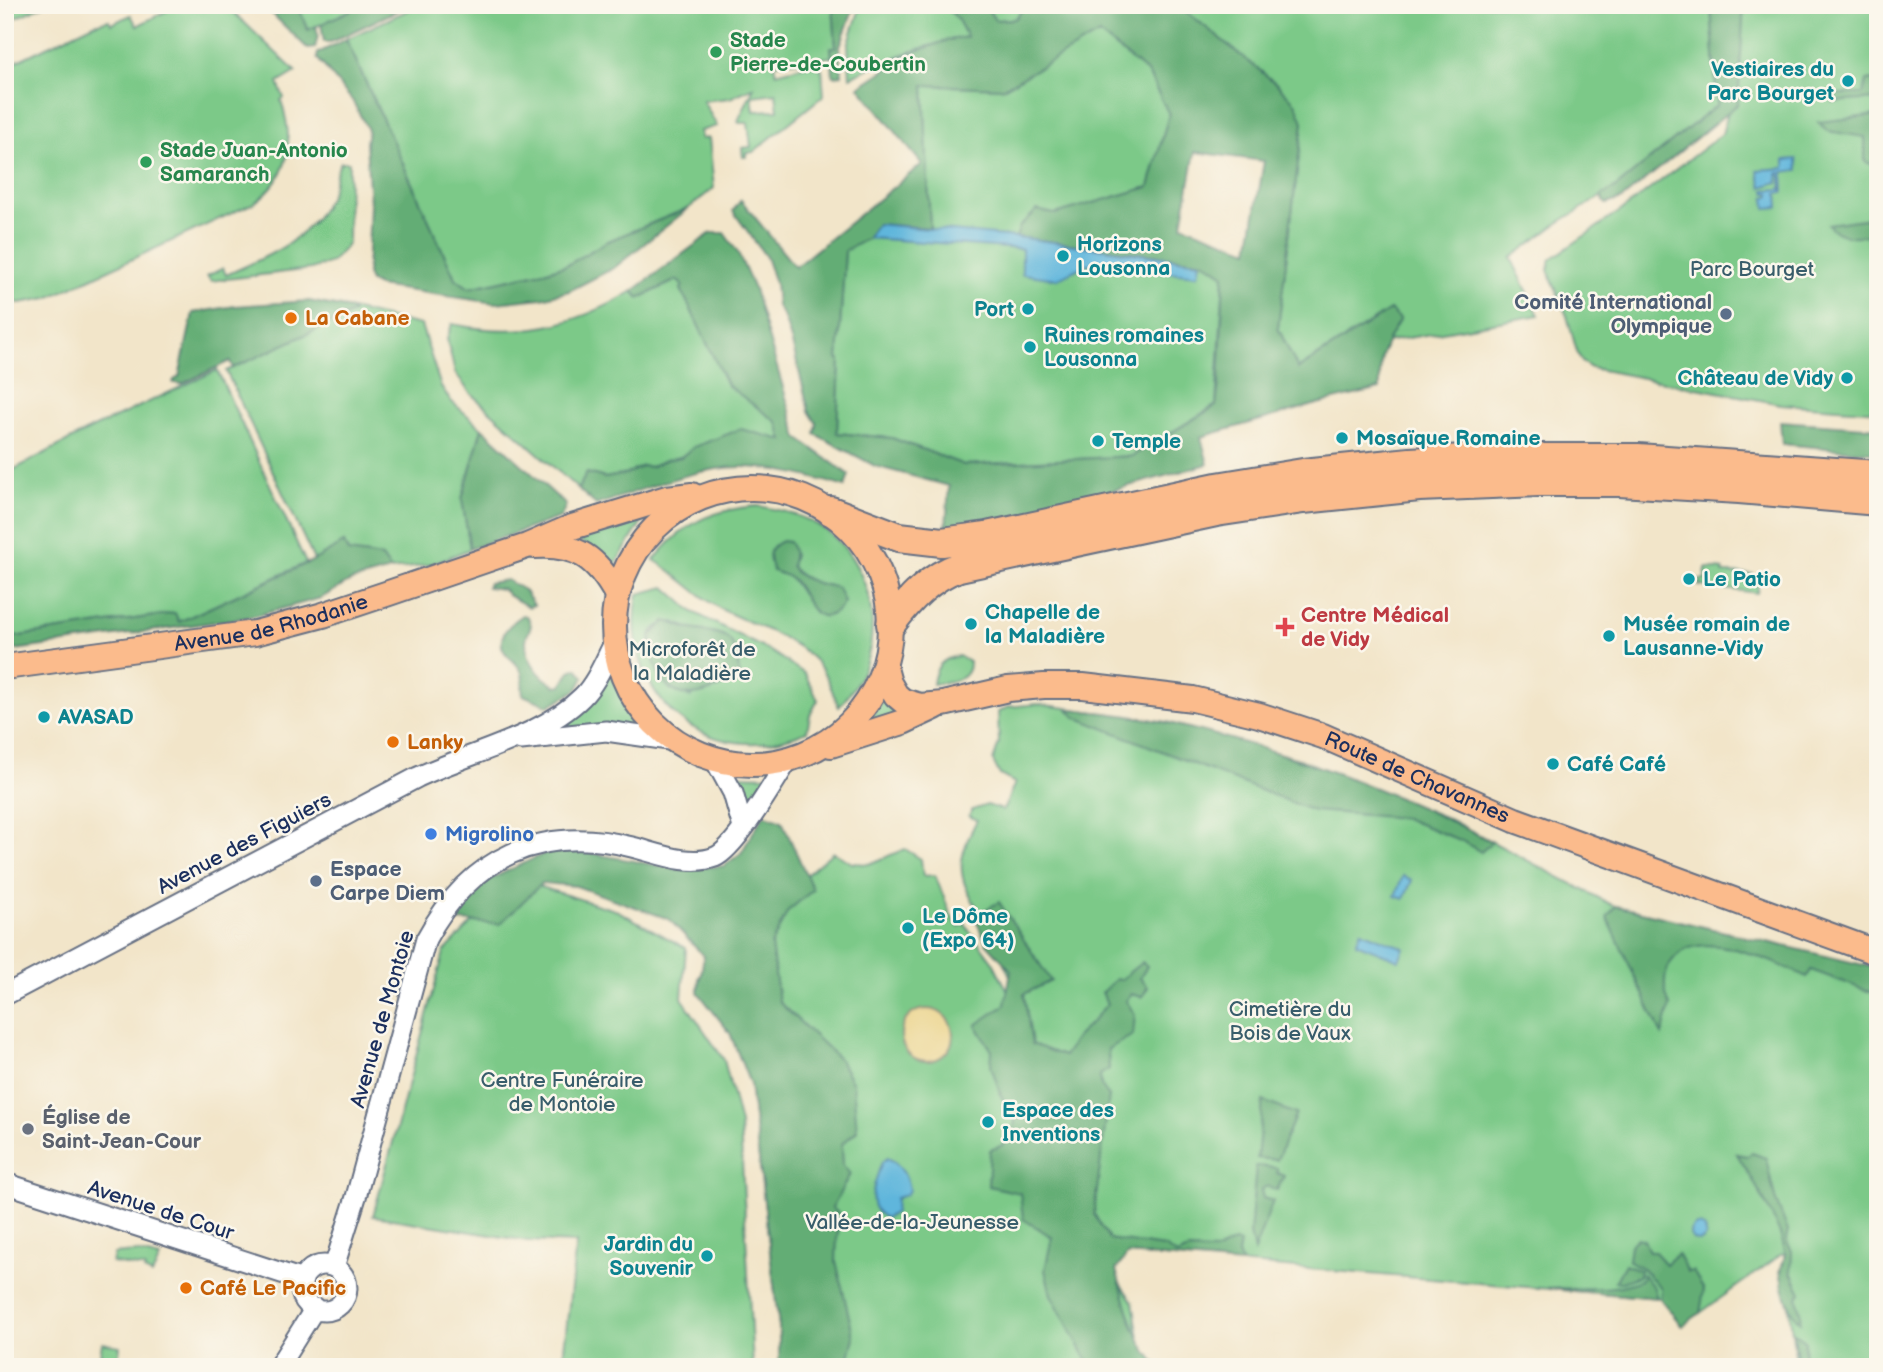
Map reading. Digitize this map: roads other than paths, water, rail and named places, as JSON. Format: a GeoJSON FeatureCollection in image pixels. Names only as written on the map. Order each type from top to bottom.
{"type":"FeatureCollection","features":[{"type":"Feature","properties":{"kind":"highway"},"geometry":{"type":"LineString","coordinates":[[891,624],[915,595],[951,570],[1147,525],[1259,505],[1553,469],[1689,460],[1878,475]]}},
{"type":"Feature","properties":{"kind":"highway"},"geometry":{"type":"LineString","coordinates":[[831,511],[899,537],[949,542],[1012,531],[1177,494],[1303,473],[1422,462],[1553,469],[1878,501]]}},
{"type":"Feature","properties":{"kind":"main road"},"geometry":{"type":"LineString","coordinates":[[743,487],[778,490],[811,500],[831,511],[851,528],[868,549],[881,572],[888,597],[891,624],[885,668],[862,711],[821,747],[788,760],[746,764],[714,758],[676,741],[655,724],[630,691],[621,671],[615,641],[617,595],[629,562],[642,541],[674,511],[695,499],[743,487]]}},
{"type":"Feature","properties":{"kind":"main road","name":"Avenue de Rhodanie"},"geometry":{"type":"LineString","coordinates":[[5,667],[255,633],[323,615],[527,546],[569,528],[667,498],[720,491]]}},
{"type":"Feature","properties":{"kind":"main road","name":"Avenue de Rhodanie"},"geometry":{"type":"LineString","coordinates":[[527,546],[552,545],[578,550],[603,571],[617,595]]}},
{"type":"Feature","properties":{"kind":"main road","name":"Route de Chavannes"},"geometry":{"type":"LineString","coordinates":[[885,668],[892,689],[903,701],[920,706],[943,704],[1008,689],[1083,686],[1193,699],[1247,711],[1323,736],[1515,820],[1878,953]]}},
{"type":"Feature","properties":{"kind":"main road","name":"Route de Chavannes"},"geometry":{"type":"LineString","coordinates":[[821,747],[903,722],[943,704]]}},
{"type":"Feature","properties":{"kind":"street","name":"Avenue des Figuiers"},"geometry":{"type":"LineString","coordinates":[[5,995],[408,782],[461,758],[509,741],[553,718],[582,697],[592,686],[615,641]]}},
{"type":"Feature","properties":{"kind":"street","name":"Avenue des Figuiers"},"geometry":{"type":"LineString","coordinates":[[509,741],[606,731],[676,741]]}},
{"type":"Feature","properties":{"kind":"street"},"geometry":{"type":"LineString","coordinates":[[714,758],[733,793],[743,828]]}},
{"type":"Feature","properties":{"kind":"street","name":"Avenue de Montoie"},"geometry":{"type":"LineString","coordinates":[[334,1267],[356,1197],[426,939],[446,905],[458,891],[498,861],[544,842],[560,839],[595,839],[693,861],[714,858],[728,849],[788,760]]}},
{"type":"Feature","properties":{"kind":"street","name":"Avenue de Cour"},"geometry":{"type":"LineString","coordinates":[[5,1183],[303,1280]]}},
{"type":"Feature","properties":{"kind":"street"},"geometry":{"type":"LineString","coordinates":[[317,1266],[334,1267],[345,1278],[346,1296],[342,1303],[330,1310],[315,1308],[303,1297],[303,1280],[307,1273],[317,1266]]}},
{"type":"Feature","properties":{"kind":"street"},"geometry":{"type":"LineString","coordinates":[[278,1367],[315,1308]]}},
{"type":"Feature","properties":{"kind":"water"},"geometry":{"type":"Polygon","coordinates":[[[1797,159],[1798,170],[1783,172],[1784,192],[1778,193],[1779,207],[1766,208],[1765,197],[1770,196],[1770,193],[1765,190],[1782,189],[1780,172],[1777,173],[1778,182],[1762,187],[1758,170],[1785,168],[1785,160],[1797,159]]]}},
{"type":"Feature","properties":{"kind":"water"},"geometry":{"type":"Polygon","coordinates":[[[877,224],[1016,237],[1200,262],[1198,275],[1087,264],[1057,279],[1022,274],[1022,249],[868,238],[877,224]]]}},
{"type":"Feature","properties":{"kind":"water"},"geometry":{"type":"Polygon","coordinates":[[[1403,876],[1412,880],[1404,899],[1395,896],[1403,876]]]}},
{"type":"Feature","properties":{"kind":"water"},"geometry":{"type":"Polygon","coordinates":[[[1361,931],[1404,948],[1399,960],[1356,943],[1361,931]]]}},
{"type":"Feature","properties":{"kind":"water"},"geometry":{"type":"Polygon","coordinates":[[[888,1158],[903,1171],[909,1190],[906,1195],[896,1198],[895,1212],[886,1218],[874,1208],[873,1193],[882,1162],[888,1158]]]}},
{"type":"Feature","properties":{"kind":"water"},"geometry":{"type":"Polygon","coordinates":[[[1695,1225],[1701,1225],[1706,1233],[1704,1239],[1695,1241],[1690,1236],[1690,1230],[1695,1225]]]}},
{"type":"Feature","properties":{"kind":"place","name":"Stade Pierre-de-Coubertin"},"geometry":{"type":"Point","coordinates":[716,52]}},
{"type":"Feature","properties":{"kind":"place","name":"Vestiaires du Parc Bourget"},"geometry":{"type":"Point","coordinates":[1848,81]}},
{"type":"Feature","properties":{"kind":"place","name":"Stade Juan-Antonio Samaranch"},"geometry":{"type":"Point","coordinates":[146,162]}},
{"type":"Feature","properties":{"kind":"place","name":"Horizons Lousonna"},"geometry":{"type":"Point","coordinates":[1063,256]}},
{"type":"Feature","properties":{"kind":"place","name":"Port"},"geometry":{"type":"Point","coordinates":[1028,309]}},
{"type":"Feature","properties":{"kind":"place","name":"Comité International Olympique"},"geometry":{"type":"Point","coordinates":[1726,314]}},
{"type":"Feature","properties":{"kind":"place","name":"La Cabane"},"geometry":{"type":"Point","coordinates":[291,318]}},
{"type":"Feature","properties":{"kind":"place","name":"Ruines romaines Lousonna"},"geometry":{"type":"Point","coordinates":[1030,347]}},
{"type":"Feature","properties":{"kind":"place","name":"Château de Vidy"},"geometry":{"type":"Point","coordinates":[1847,378]}},
{"type":"Feature","properties":{"kind":"place","name":"Mosaïque Romaine"},"geometry":{"type":"Point","coordinates":[1342,438]}},
{"type":"Feature","properties":{"kind":"place","name":"Temple"},"geometry":{"type":"Point","coordinates":[1098,441]}},
{"type":"Feature","properties":{"kind":"place","name":"Le Patio"},"geometry":{"type":"Point","coordinates":[1689,579]}},
{"type":"Feature","properties":{"kind":"place","name":"Chapelle de la Maladière"},"geometry":{"type":"Point","coordinates":[971,624]}},
{"type":"Feature","properties":{"kind":"place","name":"Centre Médical de Vidy"},"geometry":{"type":"Point","coordinates":[1285,627]}},
{"type":"Feature","properties":{"kind":"place","name":"Musée romain de Lausanne-Vidy"},"geometry":{"type":"Point","coordinates":[1609,636]}},
{"type":"Feature","properties":{"kind":"place","name":"AVASAD"},"geometry":{"type":"Point","coordinates":[44,717]}},
{"type":"Feature","properties":{"kind":"place","name":"Lanky"},"geometry":{"type":"Point","coordinates":[393,742]}},
{"type":"Feature","properties":{"kind":"place","name":"Café Café"},"geometry":{"type":"Point","coordinates":[1553,764]}},
{"type":"Feature","properties":{"kind":"place","name":"Migrolino"},"geometry":{"type":"Point","coordinates":[431,834]}},
{"type":"Feature","properties":{"kind":"place","name":"Espace Carpe Diem"},"geometry":{"type":"Point","coordinates":[316,881]}},
{"type":"Feature","properties":{"kind":"place","name":"Le Dôme (Expo 64)"},"geometry":{"type":"Point","coordinates":[908,928]}},
{"type":"Feature","properties":{"kind":"place","name":"Espace des Inventions"},"geometry":{"type":"Point","coordinates":[988,1122]}},
{"type":"Feature","properties":{"kind":"place","name":"Église de Saint-Jean-Cour"},"geometry":{"type":"Point","coordinates":[28,1129]}},
{"type":"Feature","properties":{"kind":"place","name":"Jardin du Souvenir"},"geometry":{"type":"Point","coordinates":[707,1256]}},
{"type":"Feature","properties":{"kind":"place","name":"Café Le Pacific"},"geometry":{"type":"Point","coordinates":[186,1288]}},
{"type":"Feature","properties":{"kind":"park label","name":"Parc Bourget"},"geometry":{"type":"Point","coordinates":[1752,269]}},
{"type":"Feature","properties":{"kind":"park label","name":"Microforêt de la Maladière"},"geometry":{"type":"Point","coordinates":[692,661]}},
{"type":"Feature","properties":{"kind":"park label","name":"Cimetière du Bois de Vaux"},"geometry":{"type":"Point","coordinates":[1290,1021]}},
{"type":"Feature","properties":{"kind":"park label","name":"Centre Funéraire de Montoie"},"geometry":{"type":"Point","coordinates":[562,1092]}},
{"type":"Feature","properties":{"kind":"park label","name":"Vallée-de-la-Jeunesse"},"geometry":{"type":"Point","coordinates":[912,1222]}}]}
